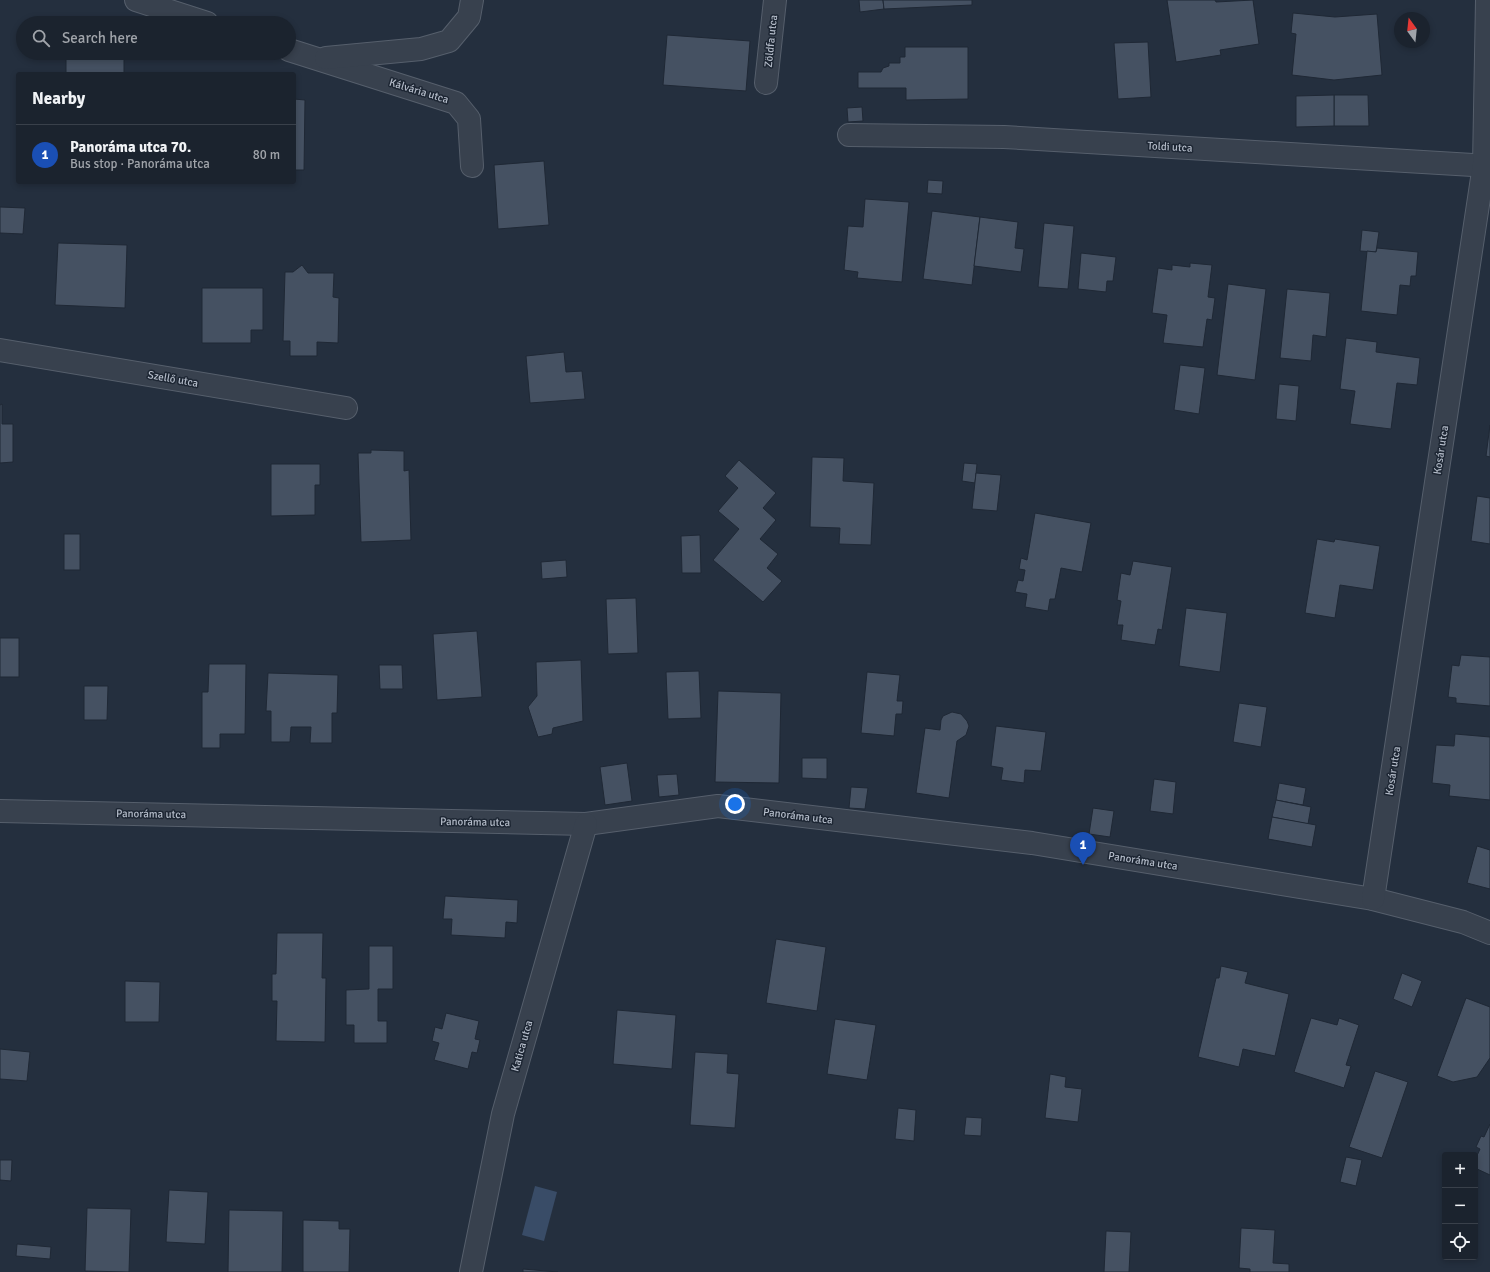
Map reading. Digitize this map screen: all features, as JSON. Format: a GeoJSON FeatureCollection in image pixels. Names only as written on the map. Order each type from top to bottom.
{"type":"FeatureCollection","features":[{"type":"Feature","properties":{"kind":"street"},"geometry":{"type":"LineString","coordinates":[[136,0],[185,16]]}},
{"type":"Feature","properties":{"kind":"street","name":"Kálvária utca"},"geometry":{"type":"LineString","coordinates":[[317,59],[421,49],[449,41],[469,17],[472,0]]}},
{"type":"Feature","properties":{"kind":"street","name":"Zöldfa utca"},"geometry":{"type":"LineString","coordinates":[[766,83],[775,0]]}},
{"type":"Feature","properties":{"kind":"street","name":"Kosár utca"},"geometry":{"type":"LineString","coordinates":[[1373,899],[1487,166],[1487,0]]}},
{"type":"Feature","properties":{"kind":"street","name":"Kálvária utca"},"geometry":{"type":"LineString","coordinates":[[296,52],[456,103],[469,119],[472,166]]}},
{"type":"Feature","properties":{"kind":"street","name":"Toldi utca"},"geometry":{"type":"LineString","coordinates":[[849,135],[1004,137],[1487,166]]}},
{"type":"Feature","properties":{"kind":"street","name":"Szellő utca"},"geometry":{"type":"LineString","coordinates":[[0,350],[346,408]]}},
{"type":"Feature","properties":{"kind":"street","name":"Panoráma utca"},"geometry":{"type":"LineString","coordinates":[[0,811],[586,824],[718,806],[1032,844],[1373,899],[1463,922],[1490,933]]}},
{"type":"Feature","properties":{"kind":"street","name":"Katica utca"},"geometry":{"type":"LineString","coordinates":[[471,1272],[503,1114],[586,824]]}},
{"type":"Feature","properties":{"kind":"water"},"geometry":{"type":"Polygon","coordinates":[[[535,1186],[557,1192],[544,1241],[522,1235],[535,1186]]]}},
{"type":"Feature","properties":{"kind":"building"},"geometry":{"type":"Polygon","coordinates":[[[859,0],[883,0],[884,9],[860,12],[859,0]]]}},
{"type":"Feature","properties":{"kind":"building"},"geometry":{"type":"Polygon","coordinates":[[[883,0],[972,0],[972,5],[884,9],[883,0]]]}},
{"type":"Feature","properties":{"kind":"building"},"geometry":{"type":"Polygon","coordinates":[[[1167,0],[1215,0],[1216,2],[1253,0],[1259,44],[1220,50],[1221,55],[1176,62],[1167,0]]]}},
{"type":"Feature","properties":{"kind":"building"},"geometry":{"type":"Polygon","coordinates":[[[1293,13],[1335,17],[1377,14],[1382,75],[1334,80],[1292,75],[1296,34],[1291,33],[1293,13]]]}},
{"type":"Feature","properties":{"kind":"building"},"geometry":{"type":"Polygon","coordinates":[[[667,35],[750,41],[746,91],[663,85],[667,35]]]}},
{"type":"Feature","properties":{"kind":"building"},"geometry":{"type":"Polygon","coordinates":[[[1148,42],[1151,97],[1118,99],[1114,43],[1148,42]]]}},
{"type":"Feature","properties":{"kind":"building"},"geometry":{"type":"Polygon","coordinates":[[[905,47],[968,47],[968,99],[906,100],[906,88],[858,88],[858,72],[881,72],[883,68],[889,66],[889,63],[900,63],[900,57],[905,57],[905,47]]]}},
{"type":"Feature","properties":{"kind":"building"},"geometry":{"type":"Polygon","coordinates":[[[66,60],[124,60],[124,72],[66,72],[66,60]]]}},
{"type":"Feature","properties":{"kind":"building"},"geometry":{"type":"Polygon","coordinates":[[[1334,95],[1368,95],[1369,126],[1334,126],[1334,95]]]}},
{"type":"Feature","properties":{"kind":"building"},"geometry":{"type":"Polygon","coordinates":[[[1334,95],[1334,126],[1296,127],[1296,96],[1334,95]]]}},
{"type":"Feature","properties":{"kind":"building"},"geometry":{"type":"Polygon","coordinates":[[[296,99],[305,100],[304,170],[296,170],[296,99]]]}},
{"type":"Feature","properties":{"kind":"building"},"geometry":{"type":"Polygon","coordinates":[[[862,107],[863,121],[848,122],[847,108],[862,107]]]}},
{"type":"Feature","properties":{"kind":"building"},"geometry":{"type":"Polygon","coordinates":[[[544,161],[549,225],[498,229],[494,165],[544,161]]]}},
{"type":"Feature","properties":{"kind":"building"},"geometry":{"type":"Polygon","coordinates":[[[928,180],[943,181],[942,194],[927,193],[928,180]]]}},
{"type":"Feature","properties":{"kind":"building"},"geometry":{"type":"Polygon","coordinates":[[[865,199],[909,202],[902,282],[857,278],[858,272],[844,270],[848,226],[863,227],[865,199]]]}},
{"type":"Feature","properties":{"kind":"building"},"geometry":{"type":"Polygon","coordinates":[[[0,207],[25,208],[23,234],[0,233],[0,207]]]}},
{"type":"Feature","properties":{"kind":"building"},"geometry":{"type":"Polygon","coordinates":[[[932,211],[980,217],[972,285],[923,279],[932,211]]]}},
{"type":"Feature","properties":{"kind":"building"},"geometry":{"type":"Polygon","coordinates":[[[980,217],[1018,222],[1015,248],[1024,249],[1021,272],[974,266],[980,217]]]}},
{"type":"Feature","properties":{"kind":"building"},"geometry":{"type":"Polygon","coordinates":[[[1044,223],[1074,226],[1068,289],[1038,287],[1044,223]]]}},
{"type":"Feature","properties":{"kind":"building"},"geometry":{"type":"Polygon","coordinates":[[[1362,230],[1379,232],[1376,252],[1360,251],[1362,230]]]}},
{"type":"Feature","properties":{"kind":"building"},"geometry":{"type":"Polygon","coordinates":[[[58,243],[127,245],[125,308],[55,305],[58,243]]]}},
{"type":"Feature","properties":{"kind":"building"},"geometry":{"type":"Polygon","coordinates":[[[1377,248],[1418,252],[1416,276],[1411,276],[1410,286],[1400,285],[1397,315],[1361,311],[1367,251],[1376,252],[1377,248]]]}},
{"type":"Feature","properties":{"kind":"building"},"geometry":{"type":"Polygon","coordinates":[[[1081,253],[1116,257],[1113,281],[1107,281],[1106,292],[1078,289],[1081,253]]]}},
{"type":"Feature","properties":{"kind":"building"},"geometry":{"type":"Polygon","coordinates":[[[1190,263],[1212,265],[1208,297],[1215,298],[1212,320],[1207,319],[1203,347],[1163,343],[1167,315],[1152,313],[1158,268],[1172,270],[1172,265],[1190,267],[1190,263]]]}},
{"type":"Feature","properties":{"kind":"building"},"geometry":{"type":"Polygon","coordinates":[[[302,265],[308,273],[334,273],[333,297],[339,298],[338,343],[317,342],[317,356],[290,356],[290,341],[283,341],[285,272],[293,272],[302,265]]]}},
{"type":"Feature","properties":{"kind":"building"},"geometry":{"type":"Polygon","coordinates":[[[1228,284],[1266,289],[1255,380],[1217,375],[1228,284]]]}},
{"type":"Feature","properties":{"kind":"building"},"geometry":{"type":"Polygon","coordinates":[[[202,288],[263,288],[263,330],[251,330],[251,343],[202,343],[202,288]]]}},
{"type":"Feature","properties":{"kind":"building"},"geometry":{"type":"Polygon","coordinates":[[[1287,289],[1330,293],[1326,337],[1313,335],[1311,361],[1280,358],[1287,289]]]}},
{"type":"Feature","properties":{"kind":"building"},"geometry":{"type":"Polygon","coordinates":[[[1346,338],[1377,342],[1376,352],[1420,358],[1417,385],[1397,383],[1391,429],[1350,424],[1355,391],[1340,389],[1346,338]]]}},
{"type":"Feature","properties":{"kind":"building"},"geometry":{"type":"Polygon","coordinates":[[[564,352],[566,372],[582,371],[585,399],[530,403],[526,356],[564,352]]]}},
{"type":"Feature","properties":{"kind":"building"},"geometry":{"type":"Polygon","coordinates":[[[1180,365],[1205,368],[1199,414],[1174,410],[1180,365]]]}},
{"type":"Feature","properties":{"kind":"building"},"geometry":{"type":"Polygon","coordinates":[[[1279,384],[1299,386],[1296,421],[1276,419],[1279,384]]]}},
{"type":"Feature","properties":{"kind":"building"},"geometry":{"type":"Polygon","coordinates":[[[2,404],[2,424],[13,424],[13,462],[0,463],[0,405],[2,404]]]}},
{"type":"Feature","properties":{"kind":"building"},"geometry":{"type":"Polygon","coordinates":[[[1490,425],[1490,457],[1486,456],[1490,425]]]}},
{"type":"Feature","properties":{"kind":"building"},"geometry":{"type":"Polygon","coordinates":[[[371,450],[404,451],[404,471],[409,470],[411,540],[361,542],[358,453],[371,453],[371,450]]]}},
{"type":"Feature","properties":{"kind":"building"},"geometry":{"type":"Polygon","coordinates":[[[812,457],[844,458],[843,481],[874,483],[871,545],[839,544],[840,528],[810,527],[812,457]]]}},
{"type":"Feature","properties":{"kind":"building"},"geometry":{"type":"Polygon","coordinates":[[[739,460],[776,493],[763,508],[776,520],[760,539],[778,554],[767,568],[782,581],[763,602],[713,560],[739,529],[718,511],[738,488],[725,476],[739,460]]]}},
{"type":"Feature","properties":{"kind":"building"},"geometry":{"type":"Polygon","coordinates":[[[964,463],[977,464],[975,483],[962,481],[964,463]]]}},
{"type":"Feature","properties":{"kind":"building"},"geometry":{"type":"Polygon","coordinates":[[[271,464],[320,464],[320,485],[315,485],[315,515],[271,516],[271,464]]]}},
{"type":"Feature","properties":{"kind":"building"},"geometry":{"type":"Polygon","coordinates":[[[976,473],[1001,475],[997,511],[972,509],[976,473]]]}},
{"type":"Feature","properties":{"kind":"building"},"geometry":{"type":"Polygon","coordinates":[[[1477,496],[1490,498],[1490,544],[1471,541],[1477,496]]]}},
{"type":"Feature","properties":{"kind":"building"},"geometry":{"type":"Polygon","coordinates":[[[1035,513],[1091,523],[1082,572],[1061,568],[1055,599],[1050,599],[1048,611],[1025,607],[1027,594],[1015,592],[1018,580],[1023,581],[1025,570],[1019,569],[1021,558],[1027,560],[1035,513]]]}},
{"type":"Feature","properties":{"kind":"building"},"geometry":{"type":"Polygon","coordinates":[[[64,534],[80,534],[80,570],[64,570],[64,534]]]}},
{"type":"Feature","properties":{"kind":"building"},"geometry":{"type":"Polygon","coordinates":[[[700,535],[701,573],[682,573],[681,536],[700,535]]]}},
{"type":"Feature","properties":{"kind":"building"},"geometry":{"type":"Polygon","coordinates":[[[1317,539],[1334,542],[1335,539],[1380,546],[1373,590],[1340,585],[1335,618],[1305,613],[1317,539]]]}},
{"type":"Feature","properties":{"kind":"building"},"geometry":{"type":"Polygon","coordinates":[[[566,560],[567,577],[542,579],[541,562],[566,560]]]}},
{"type":"Feature","properties":{"kind":"building"},"geometry":{"type":"Polygon","coordinates":[[[1133,561],[1172,567],[1162,630],[1158,629],[1155,645],[1121,640],[1123,625],[1117,625],[1121,601],[1117,600],[1121,573],[1130,575],[1133,561]]]}},
{"type":"Feature","properties":{"kind":"building"},"geometry":{"type":"Polygon","coordinates":[[[636,598],[638,653],[608,654],[606,599],[636,598]]]}},
{"type":"Feature","properties":{"kind":"building"},"geometry":{"type":"Polygon","coordinates":[[[1186,608],[1227,613],[1220,672],[1179,666],[1186,608]]]}},
{"type":"Feature","properties":{"kind":"building"},"geometry":{"type":"Polygon","coordinates":[[[477,631],[482,697],[437,700],[433,634],[477,631]]]}},
{"type":"Feature","properties":{"kind":"building"},"geometry":{"type":"Polygon","coordinates":[[[0,638],[19,638],[19,677],[0,677],[0,638]]]}},
{"type":"Feature","properties":{"kind":"building"},"geometry":{"type":"Polygon","coordinates":[[[1461,655],[1490,657],[1490,706],[1456,703],[1456,698],[1448,697],[1452,665],[1459,666],[1461,655]]]}},
{"type":"Feature","properties":{"kind":"building"},"geometry":{"type":"Polygon","coordinates":[[[581,660],[583,721],[553,728],[552,734],[538,737],[528,707],[537,696],[536,662],[581,660]]]}},
{"type":"Feature","properties":{"kind":"building"},"geometry":{"type":"Polygon","coordinates":[[[209,664],[246,664],[245,734],[220,734],[220,748],[202,748],[202,692],[208,692],[209,664]]]}},
{"type":"Feature","properties":{"kind":"building"},"geometry":{"type":"Polygon","coordinates":[[[379,665],[402,665],[403,689],[380,689],[379,665]]]}},
{"type":"Feature","properties":{"kind":"building"},"geometry":{"type":"Polygon","coordinates":[[[699,671],[701,718],[668,719],[666,672],[699,671]]]}},
{"type":"Feature","properties":{"kind":"building"},"geometry":{"type":"Polygon","coordinates":[[[867,672],[900,675],[897,701],[903,701],[902,714],[896,714],[894,736],[861,733],[867,672]]]}},
{"type":"Feature","properties":{"kind":"building"},"geometry":{"type":"Polygon","coordinates":[[[268,673],[338,675],[337,713],[332,713],[332,743],[310,743],[311,727],[291,727],[290,742],[271,742],[271,711],[266,711],[268,673]]]}},
{"type":"Feature","properties":{"kind":"building"},"geometry":{"type":"Polygon","coordinates":[[[84,686],[108,686],[107,720],[84,720],[84,686]]]}},
{"type":"Feature","properties":{"kind":"building"},"geometry":{"type":"Polygon","coordinates":[[[718,691],[781,693],[779,783],[715,782],[718,691]]]}},
{"type":"Feature","properties":{"kind":"building"},"geometry":{"type":"Polygon","coordinates":[[[1239,703],[1267,707],[1261,747],[1233,742],[1239,703]]]}},
{"type":"Feature","properties":{"kind":"building"},"geometry":{"type":"Polygon","coordinates":[[[952,712],[961,714],[969,726],[966,735],[957,741],[949,798],[916,793],[925,728],[940,730],[943,716],[952,712]]]}},
{"type":"Feature","properties":{"kind":"building"},"geometry":{"type":"Polygon","coordinates":[[[996,726],[1046,732],[1041,771],[1025,770],[1024,783],[1001,780],[1003,768],[991,766],[996,726]]]}},
{"type":"Feature","properties":{"kind":"building"},"geometry":{"type":"Polygon","coordinates":[[[1455,734],[1490,737],[1490,800],[1449,796],[1450,785],[1432,783],[1436,745],[1454,746],[1455,734]]]}},
{"type":"Feature","properties":{"kind":"building"},"geometry":{"type":"Polygon","coordinates":[[[802,758],[827,758],[827,779],[802,778],[802,758]]]}},
{"type":"Feature","properties":{"kind":"building"},"geometry":{"type":"Polygon","coordinates":[[[627,763],[632,801],[605,805],[600,767],[627,763]]]}},
{"type":"Feature","properties":{"kind":"building"},"geometry":{"type":"Polygon","coordinates":[[[677,774],[679,795],[659,797],[657,775],[677,774]]]}},
{"type":"Feature","properties":{"kind":"building"},"geometry":{"type":"Polygon","coordinates":[[[1154,779],[1176,782],[1173,814],[1150,811],[1154,779]]]}},
{"type":"Feature","properties":{"kind":"building"},"geometry":{"type":"Polygon","coordinates":[[[1279,783],[1306,788],[1303,805],[1276,800],[1279,783]]]}},
{"type":"Feature","properties":{"kind":"building"},"geometry":{"type":"Polygon","coordinates":[[[851,787],[868,788],[865,809],[849,808],[851,787]]]}},
{"type":"Feature","properties":{"kind":"building"},"geometry":{"type":"Polygon","coordinates":[[[1276,800],[1311,807],[1308,824],[1272,817],[1276,800]]]}},
{"type":"Feature","properties":{"kind":"building"},"geometry":{"type":"Polygon","coordinates":[[[1093,808],[1114,811],[1110,837],[1089,834],[1093,808]]]}},
{"type":"Feature","properties":{"kind":"building"},"geometry":{"type":"Polygon","coordinates":[[[1272,817],[1316,825],[1312,847],[1268,839],[1272,817]]]}},
{"type":"Feature","properties":{"kind":"building"},"geometry":{"type":"Polygon","coordinates":[[[1477,846],[1490,850],[1490,889],[1467,883],[1477,846]]]}},
{"type":"Feature","properties":{"kind":"building"},"geometry":{"type":"Polygon","coordinates":[[[445,896],[518,900],[517,923],[506,922],[505,938],[451,935],[452,919],[443,919],[445,896]]]}},
{"type":"Feature","properties":{"kind":"building"},"geometry":{"type":"Polygon","coordinates":[[[277,933],[323,933],[322,978],[326,978],[325,1042],[276,1041],[277,1001],[272,1001],[272,974],[276,974],[277,933]]]}},
{"type":"Feature","properties":{"kind":"building"},"geometry":{"type":"Polygon","coordinates":[[[776,939],[826,947],[817,1011],[766,1003],[776,939]]]}},
{"type":"Feature","properties":{"kind":"building"},"geometry":{"type":"Polygon","coordinates":[[[369,946],[393,946],[393,989],[378,989],[378,1021],[387,1021],[387,1043],[354,1043],[354,1025],[346,1025],[346,990],[369,989],[369,946]]]}},
{"type":"Feature","properties":{"kind":"building"},"geometry":{"type":"Polygon","coordinates":[[[1221,966],[1248,972],[1245,983],[1289,994],[1275,1056],[1243,1049],[1239,1067],[1198,1057],[1216,978],[1219,978],[1221,966]]]}},
{"type":"Feature","properties":{"kind":"building"},"geometry":{"type":"Polygon","coordinates":[[[1402,973],[1422,981],[1412,1007],[1393,999],[1402,973]]]}},
{"type":"Feature","properties":{"kind":"building"},"geometry":{"type":"Polygon","coordinates":[[[125,981],[160,982],[159,1022],[125,1022],[125,981]]]}},
{"type":"Feature","properties":{"kind":"building"},"geometry":{"type":"Polygon","coordinates":[[[1466,998],[1490,1007],[1490,1058],[1477,1077],[1453,1082],[1437,1076],[1466,998]]]}},
{"type":"Feature","properties":{"kind":"building"},"geometry":{"type":"Polygon","coordinates":[[[617,1010],[676,1015],[672,1069],[613,1064],[617,1010]]]}},
{"type":"Feature","properties":{"kind":"building"},"geometry":{"type":"Polygon","coordinates":[[[446,1013],[479,1021],[475,1039],[480,1040],[477,1053],[472,1052],[468,1069],[434,1060],[439,1043],[432,1041],[435,1027],[442,1029],[446,1013]]]}},
{"type":"Feature","properties":{"kind":"building"},"geometry":{"type":"Polygon","coordinates":[[[1311,1018],[1337,1025],[1339,1018],[1359,1025],[1346,1065],[1351,1066],[1344,1088],[1294,1072],[1311,1018]]]}},
{"type":"Feature","properties":{"kind":"building"},"geometry":{"type":"Polygon","coordinates":[[[835,1019],[876,1025],[867,1080],[827,1074],[835,1019]]]}},
{"type":"Feature","properties":{"kind":"building"},"geometry":{"type":"Polygon","coordinates":[[[0,1049],[30,1052],[27,1081],[0,1079],[0,1049]]]}},
{"type":"Feature","properties":{"kind":"building"},"geometry":{"type":"Polygon","coordinates":[[[695,1052],[728,1054],[727,1073],[739,1074],[735,1128],[690,1125],[695,1052]]]}},
{"type":"Feature","properties":{"kind":"building"},"geometry":{"type":"Polygon","coordinates":[[[1375,1071],[1408,1082],[1382,1158],[1349,1147],[1375,1071]]]}},
{"type":"Feature","properties":{"kind":"building"},"geometry":{"type":"Polygon","coordinates":[[[1050,1074],[1066,1077],[1065,1087],[1082,1089],[1078,1122],[1045,1118],[1050,1074]]]}},
{"type":"Feature","properties":{"kind":"building"},"geometry":{"type":"Polygon","coordinates":[[[898,1108],[916,1110],[914,1141],[895,1139],[898,1108]]]}},
{"type":"Feature","properties":{"kind":"building"},"geometry":{"type":"Polygon","coordinates":[[[966,1117],[982,1118],[981,1136],[964,1135],[966,1117]]]}},
{"type":"Feature","properties":{"kind":"building"},"geometry":{"type":"Polygon","coordinates":[[[1490,1124],[1490,1175],[1478,1169],[1478,1153],[1480,1149],[1476,1147],[1481,1136],[1484,1137],[1490,1124]]]}},
{"type":"Feature","properties":{"kind":"building"},"geometry":{"type":"Polygon","coordinates":[[[1346,1157],[1362,1160],[1356,1186],[1340,1182],[1346,1157]]]}},
{"type":"Feature","properties":{"kind":"building"},"geometry":{"type":"Polygon","coordinates":[[[0,1160],[12,1160],[11,1181],[0,1180],[0,1160]]]}},
{"type":"Feature","properties":{"kind":"building"},"geometry":{"type":"Polygon","coordinates":[[[169,1190],[208,1192],[205,1244],[166,1242],[169,1190]]]}},
{"type":"Feature","properties":{"kind":"building"},"geometry":{"type":"Polygon","coordinates":[[[87,1208],[131,1209],[129,1272],[85,1271],[87,1208]]]}},
{"type":"Feature","properties":{"kind":"building"},"geometry":{"type":"Polygon","coordinates":[[[229,1210],[283,1211],[282,1272],[228,1272],[229,1210]]]}},
{"type":"Feature","properties":{"kind":"building"},"geometry":{"type":"Polygon","coordinates":[[[303,1220],[339,1221],[339,1229],[350,1229],[349,1272],[303,1272],[303,1220]]]}},
{"type":"Feature","properties":{"kind":"building"},"geometry":{"type":"Polygon","coordinates":[[[1241,1228],[1275,1230],[1273,1263],[1289,1264],[1289,1272],[1250,1272],[1250,1269],[1239,1268],[1241,1228]]]}},
{"type":"Feature","properties":{"kind":"building"},"geometry":{"type":"Polygon","coordinates":[[[1106,1231],[1131,1232],[1129,1272],[1104,1272],[1106,1231]]]}},
{"type":"Feature","properties":{"kind":"building"},"geometry":{"type":"Polygon","coordinates":[[[17,1244],[51,1247],[50,1259],[16,1256],[17,1244]]]}},
{"type":"Feature","properties":{"kind":"building"},"geometry":{"type":"Polygon","coordinates":[[[523,1269],[558,1272],[523,1272],[523,1269]]]}},
{"type":"Feature","properties":{"kind":"place","name":"Panoráma utca 70."},"geometry":{"type":"Point","coordinates":[1083,865]}}]}
